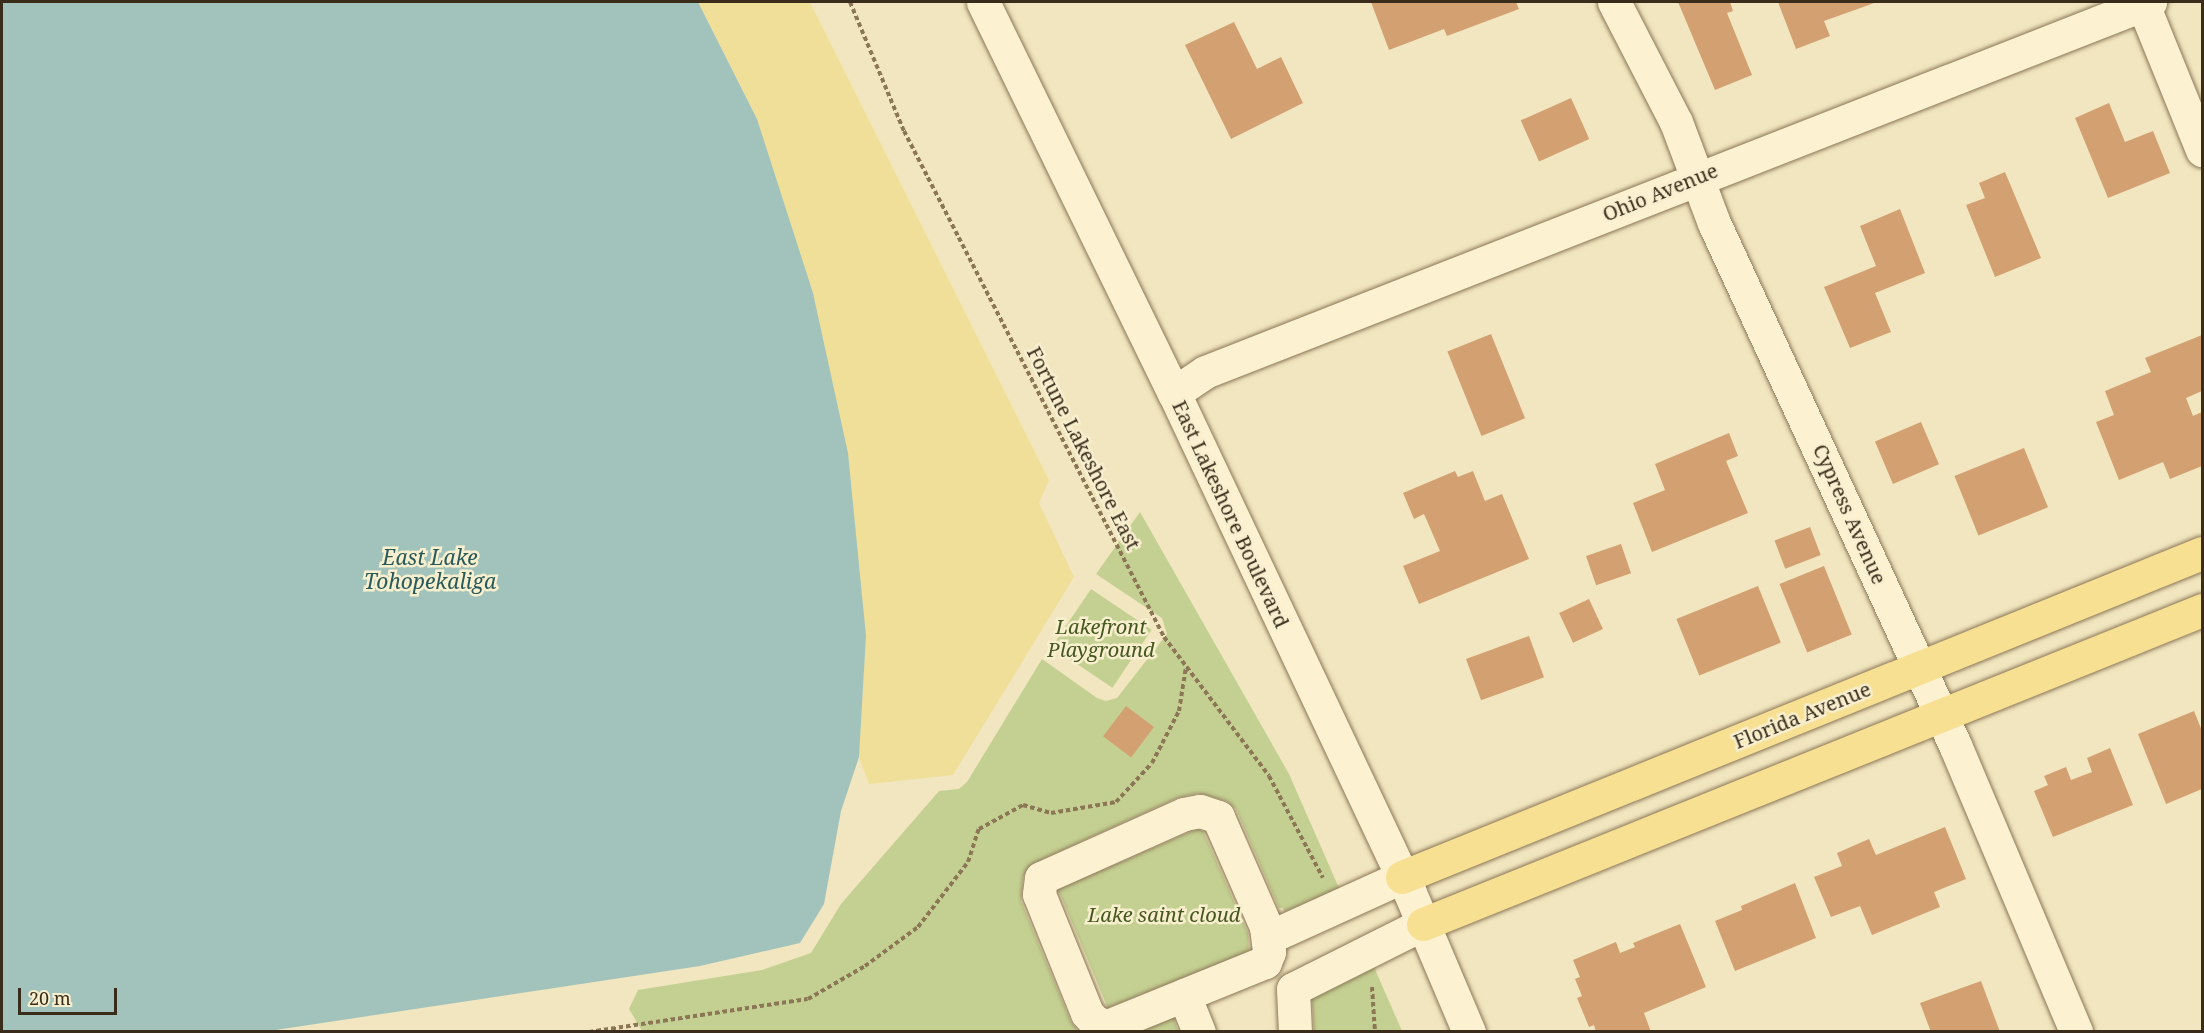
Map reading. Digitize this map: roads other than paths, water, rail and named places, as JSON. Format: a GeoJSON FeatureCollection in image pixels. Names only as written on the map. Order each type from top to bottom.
{"type":"FeatureCollection","features":[{"type":"Feature","properties":{"kind":"main road","name":"Florida Avenue"},"geometry":{"type":"LineString","coordinates":[[1402,877],[2202,553]]}},
{"type":"Feature","properties":{"kind":"main road"},"geometry":{"type":"LineString","coordinates":[[1423,924],[2202,610]]}},
{"type":"Feature","properties":{"kind":"street","name":"East Lakeshore Boulevard"},"geometry":{"type":"LineString","coordinates":[[983,2],[1174,393],[1402,877],[1469,1032]]}},
{"type":"Feature","properties":{"kind":"street","name":"Cypress Avenue"},"geometry":{"type":"LineString","coordinates":[[1614,2],[1676,122],[1714,223],[1919,667],[2076,1032]]}},
{"type":"Feature","properties":{"kind":"street","name":"Ohio Avenue"},"geometry":{"type":"LineString","coordinates":[[1174,393],[1205,372],[2145,2]]}},
{"type":"Feature","properties":{"kind":"street"},"geometry":{"type":"LineString","coordinates":[[2145,2],[2202,150]]}},
{"type":"Feature","properties":{"kind":"street"},"geometry":{"type":"LineString","coordinates":[[1200,810],[1218,817],[1266,927],[1269,952],[1265,963],[1107,1026],[1095,1022],[1039,894],[1041,878],[1184,814],[1200,810]]}},
{"type":"Feature","properties":{"kind":"street"},"geometry":{"type":"LineString","coordinates":[[1266,927],[1274,935],[1402,877]]}},
{"type":"Feature","properties":{"kind":"street"},"geometry":{"type":"LineString","coordinates":[[1293,989],[1423,924]]}},
{"type":"Feature","properties":{"kind":"street"},"geometry":{"type":"LineString","coordinates":[[1265,963],[1293,989],[1294,1032]]}},
{"type":"Feature","properties":{"kind":"street"},"geometry":{"type":"LineString","coordinates":[[1184,995],[1199,1032]]}},
{"type":"Feature","properties":{"kind":"water","name":"East Lake Tohopekaliga"},"geometry":{"type":"Polygon","coordinates":[[[2,2],[698,2],[757,119],[813,293],[848,453],[866,636],[859,757],[841,811],[824,904],[800,943],[700,966],[269,1031],[2,1031],[2,2]]]}},
{"type":"Feature","properties":{"kind":"park label","name":"Lakefront Playground"},"geometry":{"type":"Point","coordinates":[1101,638]}},
{"type":"Feature","properties":{"kind":"park label","name":"Lake saint cloud"},"geometry":{"type":"Point","coordinates":[1164,914]}}]}
